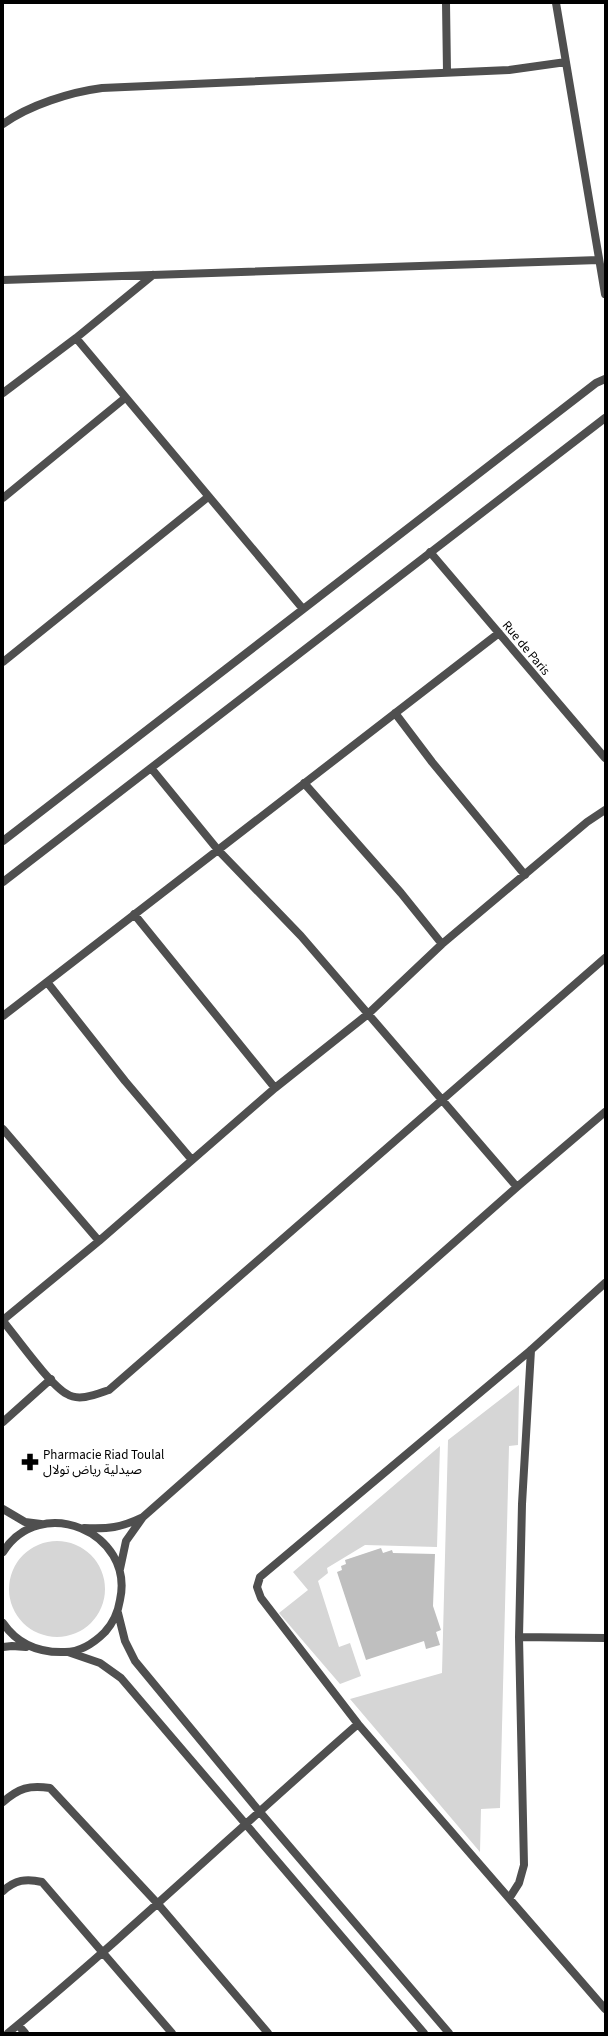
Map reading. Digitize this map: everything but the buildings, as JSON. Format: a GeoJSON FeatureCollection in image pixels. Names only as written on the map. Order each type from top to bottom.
{"type":"FeatureCollection","features":[{"type":"Feature","properties":{"kind":"street"},"geometry":{"type":"LineString","coordinates":[[446,3],[447,72]]}},
{"type":"Feature","properties":{"kind":"street"},"geometry":{"type":"LineString","coordinates":[[556,3],[605,294]]}},
{"type":"Feature","properties":{"kind":"street"},"geometry":{"type":"LineString","coordinates":[[3,124],[25,112],[64,96],[81,91],[102,88],[509,70],[566,62]]}},
{"type":"Feature","properties":{"kind":"street"},"geometry":{"type":"LineString","coordinates":[[3,280],[599,260]]}},
{"type":"Feature","properties":{"kind":"street"},"geometry":{"type":"LineString","coordinates":[[3,393],[76,338],[153,275]]}},
{"type":"Feature","properties":{"kind":"street"},"geometry":{"type":"LineString","coordinates":[[76,338],[208,497],[303,608]]}},
{"type":"Feature","properties":{"kind":"street"},"geometry":{"type":"LineString","coordinates":[[3,841],[596,383],[605,379]]}},
{"type":"Feature","properties":{"kind":"street"},"geometry":{"type":"LineString","coordinates":[[3,498],[125,398]]}},
{"type":"Feature","properties":{"kind":"street"},"geometry":{"type":"LineString","coordinates":[[3,882],[605,418]]}},
{"type":"Feature","properties":{"kind":"street"},"geometry":{"type":"LineString","coordinates":[[3,662],[208,497]]}},
{"type":"Feature","properties":{"kind":"street","name":"Rue de Paris"},"geometry":{"type":"LineString","coordinates":[[430,552],[605,758]]}},
{"type":"Feature","properties":{"kind":"street"},"geometry":{"type":"LineString","coordinates":[[3,1016],[498,633]]}},
{"type":"Feature","properties":{"kind":"street"},"geometry":{"type":"LineString","coordinates":[[395,713],[432,762],[525,875]]}},
{"type":"Feature","properties":{"kind":"street"},"geometry":{"type":"LineString","coordinates":[[151,768],[218,850],[301,936],[517,1187]]}},
{"type":"Feature","properties":{"kind":"street"},"geometry":{"type":"LineString","coordinates":[[304,783],[401,893],[442,944]]}},
{"type":"Feature","properties":{"kind":"street"},"geometry":{"type":"LineString","coordinates":[[605,810],[587,822],[442,944],[368,1014],[275,1088],[99,1241],[3,1321],[51,1379],[67,1395],[82,1397],[109,1390],[605,958]]}},
{"type":"Feature","properties":{"kind":"street"},"geometry":{"type":"LineString","coordinates":[[134,914],[275,1088]]}},
{"type":"Feature","properties":{"kind":"street"},"geometry":{"type":"LineString","coordinates":[[47,982],[125,1081],[192,1160]]}},
{"type":"Feature","properties":{"kind":"street"},"geometry":{"type":"LineString","coordinates":[[3,1647],[21,1646],[51,1653],[68,1652],[84,1648],[98,1639],[110,1627],[118,1613],[122,1591],[120,1570],[126,1541],[143,1517],[517,1187],[605,1112]]}},
{"type":"Feature","properties":{"kind":"street"},"geometry":{"type":"LineString","coordinates":[[3,1129],[99,1241]]}},
{"type":"Feature","properties":{"kind":"street"},"geometry":{"type":"LineString","coordinates":[[605,1283],[531,1350],[260,1577],[257,1587],[261,1598],[358,1724],[510,1897],[605,2009]]}},
{"type":"Feature","properties":{"kind":"street"},"geometry":{"type":"LineString","coordinates":[[510,1897],[519,1883],[524,1864],[519,1637],[522,1504],[531,1350]]}},
{"type":"Feature","properties":{"kind":"street"},"geometry":{"type":"LineString","coordinates":[[3,1422],[51,1379]]}},
{"type":"Feature","properties":{"kind":"street"},"geometry":{"type":"LineString","coordinates":[[3,1509],[25,1522],[41,1525],[63,1523],[83,1528],[105,1529],[122,1527],[143,1517]]}},
{"type":"Feature","properties":{"kind":"street"},"geometry":{"type":"LineString","coordinates":[[3,1552],[16,1537],[41,1525]]}},
{"type":"Feature","properties":{"kind":"street"},"geometry":{"type":"LineString","coordinates":[[83,1528],[99,1538],[112,1552],[120,1570]]}},
{"type":"Feature","properties":{"kind":"street"},"geometry":{"type":"LineString","coordinates":[[118,1613],[125,1641],[135,1661],[259,1811],[449,2033]]}},
{"type":"Feature","properties":{"kind":"street"},"geometry":{"type":"LineString","coordinates":[[3,1623],[20,1642],[34,1649]]}},
{"type":"Feature","properties":{"kind":"street"},"geometry":{"type":"LineString","coordinates":[[519,1637],[605,1638]]}},
{"type":"Feature","properties":{"kind":"street"},"geometry":{"type":"LineString","coordinates":[[68,1652],[100,1663],[121,1678],[246,1822],[424,2033]]}},
{"type":"Feature","properties":{"kind":"street"},"geometry":{"type":"LineString","coordinates":[[8,2033],[158,1904],[246,1822],[358,1724]]}},
{"type":"Feature","properties":{"kind":"street"},"geometry":{"type":"LineString","coordinates":[[3,1802],[24,1788],[50,1788],[158,1904],[268,2033]]}},
{"type":"Feature","properties":{"kind":"street"},"geometry":{"type":"LineString","coordinates":[[3,1891],[9,1885],[20,1881],[30,1879],[42,1882],[172,2033]]}},
{"type":"Feature","properties":{"kind":"street"},"geometry":{"type":"LineString","coordinates":[[18,2025],[25,2033]]}},
{"type":"Feature","properties":{"kind":"shaded area"},"geometry":{"type":"Polygon","coordinates":[[[519,1385],[518,1445],[509,1446],[500,1808],[481,1809],[480,1852],[350,1699],[442,1673],[448,1440],[519,1385]]]}},
{"type":"Feature","properties":{"kind":"shaded area"},"geometry":{"type":"Polygon","coordinates":[[[440,1446],[437,1547],[365,1545],[327,1568],[328,1573],[318,1581],[339,1647],[350,1643],[361,1676],[340,1684],[279,1613],[308,1590],[293,1572],[440,1446]]]}},
{"type":"Feature","properties":{"kind":"shaded area"},"geometry":{"type":"Polygon","coordinates":[[[57,1541],[75,1545],[84,1549],[91,1555],[97,1562],[101,1571],[105,1589],[101,1607],[97,1616],[91,1623],[84,1629],[75,1633],[57,1637],[39,1633],[30,1629],[23,1623],[17,1616],[13,1607],[9,1589],[13,1571],[17,1562],[23,1555],[30,1549],[39,1545],[57,1541]]]}},
{"type":"Feature","properties":{"kind":"place","name":"Pharmacie Riad Toulal صيدلية رياض تولال"},"geometry":{"type":"Point","coordinates":[30,1462]}}]}
